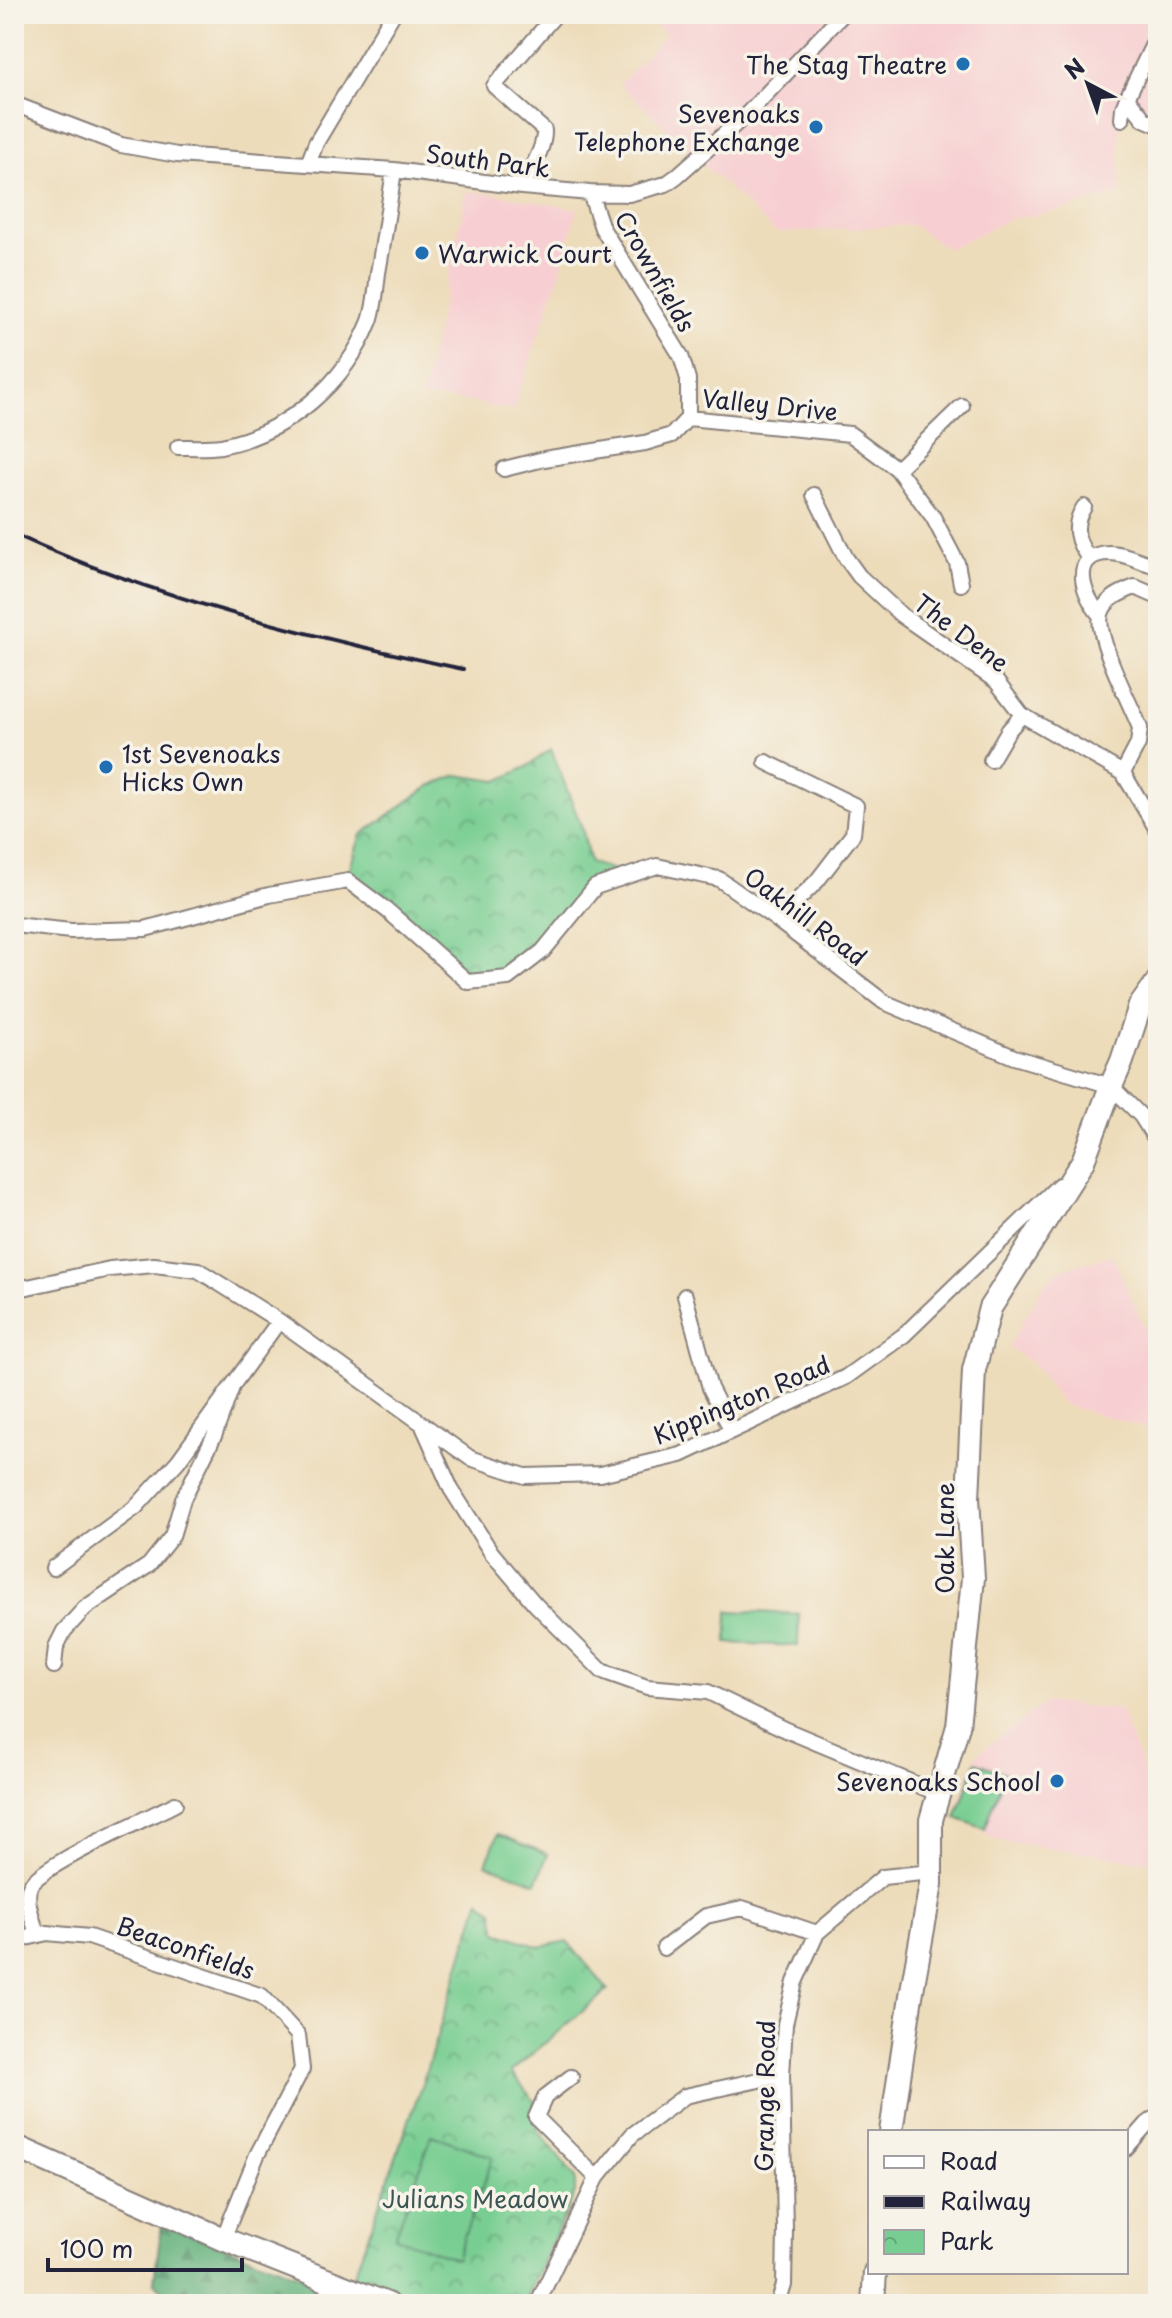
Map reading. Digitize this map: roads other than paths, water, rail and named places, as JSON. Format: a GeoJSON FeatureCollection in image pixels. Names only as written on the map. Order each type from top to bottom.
{"type":"FeatureCollection","features":[{"type":"Feature","properties":{"kind":"street"},"geometry":{"type":"LineString","coordinates":[[308,164],[316,143],[393,14]]}},
{"type":"Feature","properties":{"kind":"street"},"geometry":{"type":"LineString","coordinates":[[522,187],[541,147],[544,130],[494,86],[556,14]]}},
{"type":"Feature","properties":{"kind":"street","name":"South Park"},"geometry":{"type":"LineString","coordinates":[[14,104],[121,145],[177,155],[394,170],[522,187],[629,194],[666,184],[703,154],[747,114],[843,14]]}},
{"type":"Feature","properties":{"kind":"street"},"geometry":{"type":"LineString","coordinates":[[1122,119],[1127,98],[1158,34]]}},
{"type":"Feature","properties":{"kind":"street"},"geometry":{"type":"LineString","coordinates":[[1127,98],[1144,119],[1158,125]]}},
{"type":"Feature","properties":{"kind":"street","name":"South Park"},"geometry":{"type":"LineString","coordinates":[[178,447],[219,446],[261,434],[292,417],[319,396],[355,353],[371,319],[394,170]]}},
{"type":"Feature","properties":{"kind":"street","name":"Crownfields"},"geometry":{"type":"LineString","coordinates":[[590,193],[602,228],[681,356],[688,379],[688,418]]}},
{"type":"Feature","properties":{"kind":"street"},"geometry":{"type":"LineString","coordinates":[[897,469],[962,405]]}},
{"type":"Feature","properties":{"kind":"street","name":"Valley Drive"},"geometry":{"type":"LineString","coordinates":[[504,469],[544,459],[645,443],[672,435],[688,418],[850,434],[897,469],[933,517],[957,563],[961,584]]}},
{"type":"Feature","properties":{"kind":"street","name":"The Dene"},"geometry":{"type":"LineString","coordinates":[[814,495],[846,558],[859,576],[901,615],[996,681],[1022,715],[1123,773],[1158,831]]}},
{"type":"Feature","properties":{"kind":"street"},"geometry":{"type":"LineString","coordinates":[[1084,507],[1078,515],[1077,538],[1090,559]]}},
{"type":"Feature","properties":{"kind":"street"},"geometry":{"type":"LineString","coordinates":[[1100,615],[1090,604],[1084,589],[1082,576],[1090,559],[1114,553],[1154,565],[1158,542]]}},
{"type":"Feature","properties":{"kind":"street"},"geometry":{"type":"LineString","coordinates":[[1123,773],[1138,744],[1140,728],[1102,639],[1100,615],[1104,606],[1116,595],[1135,587],[1158,597]]}},
{"type":"Feature","properties":{"kind":"street"},"geometry":{"type":"LineString","coordinates":[[984,739],[994,753],[1022,715]]}},
{"type":"Feature","properties":{"kind":"street"},"geometry":{"type":"LineString","coordinates":[[766,762],[856,806],[853,834],[817,881],[777,920]]}},
{"type":"Feature","properties":{"kind":"street","name":"Oakhill Road"},"geometry":{"type":"LineString","coordinates":[[14,925],[71,931],[145,929],[269,895],[348,881],[388,911],[468,982],[508,978],[543,951],[595,887],[657,866],[719,879],[884,1002],[1014,1057],[1111,1086]]}},
{"type":"Feature","properties":{"kind":"street","name":"Oak Lane"},"geometry":{"type":"LineString","coordinates":[[891,2130],[931,1884],[931,1820],[958,1726],[973,1578],[968,1498],[974,1370],[990,1308],[1083,1161],[1140,1006],[1158,981]]}},
{"type":"Feature","properties":{"kind":"street"},"geometry":{"type":"LineString","coordinates":[[1111,1086],[1141,1116],[1158,1143]]}},
{"type":"Feature","properties":{"kind":"street","name":"Kippington Road"},"geometry":{"type":"LineString","coordinates":[[14,1290],[110,1269],[154,1265],[198,1270],[279,1321],[470,1458],[525,1476],[600,1474],[681,1455],[846,1377],[904,1335],[1083,1161]]}},
{"type":"Feature","properties":{"kind":"street"},"geometry":{"type":"LineString","coordinates":[[685,1296],[710,1388],[732,1431]]}},
{"type":"Feature","properties":{"kind":"street"},"geometry":{"type":"LineString","coordinates":[[53,1568],[136,1507],[178,1461],[279,1321]]}},
{"type":"Feature","properties":{"kind":"street"},"geometry":{"type":"LineString","coordinates":[[54,1666],[56,1647],[64,1631],[85,1608],[149,1565],[172,1536],[183,1499],[214,1436],[232,1387]]}},
{"type":"Feature","properties":{"kind":"street"},"geometry":{"type":"LineString","coordinates":[[422,1423],[451,1489],[491,1552],[535,1604],[602,1671],[647,1687],[708,1692],[786,1730],[937,1793]]}},
{"type":"Feature","properties":{"kind":"street"},"geometry":{"type":"LineString","coordinates":[[37,1935],[29,1893],[37,1877],[62,1861],[175,1804]]}},
{"type":"Feature","properties":{"kind":"street","name":"Grange Road"},"geometry":{"type":"LineString","coordinates":[[778,2304],[784,2285],[785,2230],[782,2075],[785,2024],[795,1982],[817,1933],[883,1877],[931,1872]]}},
{"type":"Feature","properties":{"kind":"street"},"geometry":{"type":"LineString","coordinates":[[664,1948],[706,1916],[742,1908],[817,1933]]}},
{"type":"Feature","properties":{"kind":"street","name":"Beaconfields"},"geometry":{"type":"LineString","coordinates":[[14,1941],[37,1935],[89,1937],[262,1996],[298,2035],[302,2069],[257,2155],[223,2239]]}},
{"type":"Feature","properties":{"kind":"street"},"geometry":{"type":"LineString","coordinates":[[537,2304],[597,2178],[632,2135],[685,2096],[782,2075]]}},
{"type":"Feature","properties":{"kind":"street"},"geometry":{"type":"LineString","coordinates":[[571,2077],[545,2097],[536,2117],[597,2178]]}},
{"type":"Feature","properties":{"kind":"street"},"geometry":{"type":"LineString","coordinates":[[1128,2146],[1158,2116]]}},
{"type":"Feature","properties":{"kind":"street"},"geometry":{"type":"LineString","coordinates":[[14,2146],[223,2239],[387,2304]]}},
{"type":"Feature","properties":{"kind":"street"},"geometry":{"type":"LineString","coordinates":[[873,2304],[875,2274]]}},
{"type":"Feature","properties":{"kind":"railway"},"geometry":{"type":"LineString","coordinates":[[14,534],[67,557],[178,597],[292,630],[463,669]]}},
{"type":"Feature","properties":{"kind":"place","name":"The Stag Theatre"},"geometry":{"type":"Point","coordinates":[963,64]}},
{"type":"Feature","properties":{"kind":"place","name":"Sevenoaks Telephone Exchange"},"geometry":{"type":"Point","coordinates":[816,127]}},
{"type":"Feature","properties":{"kind":"place","name":"Warwick Court"},"geometry":{"type":"Point","coordinates":[422,253]}},
{"type":"Feature","properties":{"kind":"place","name":"1st Sevenoaks Hicks Own"},"geometry":{"type":"Point","coordinates":[106,767]}},
{"type":"Feature","properties":{"kind":"place","name":"Sevenoaks School"},"geometry":{"type":"Point","coordinates":[1057,1781]}},
{"type":"Feature","properties":{"kind":"park label","name":"Julians Meadow"},"geometry":{"type":"Point","coordinates":[475,2198]}}]}
